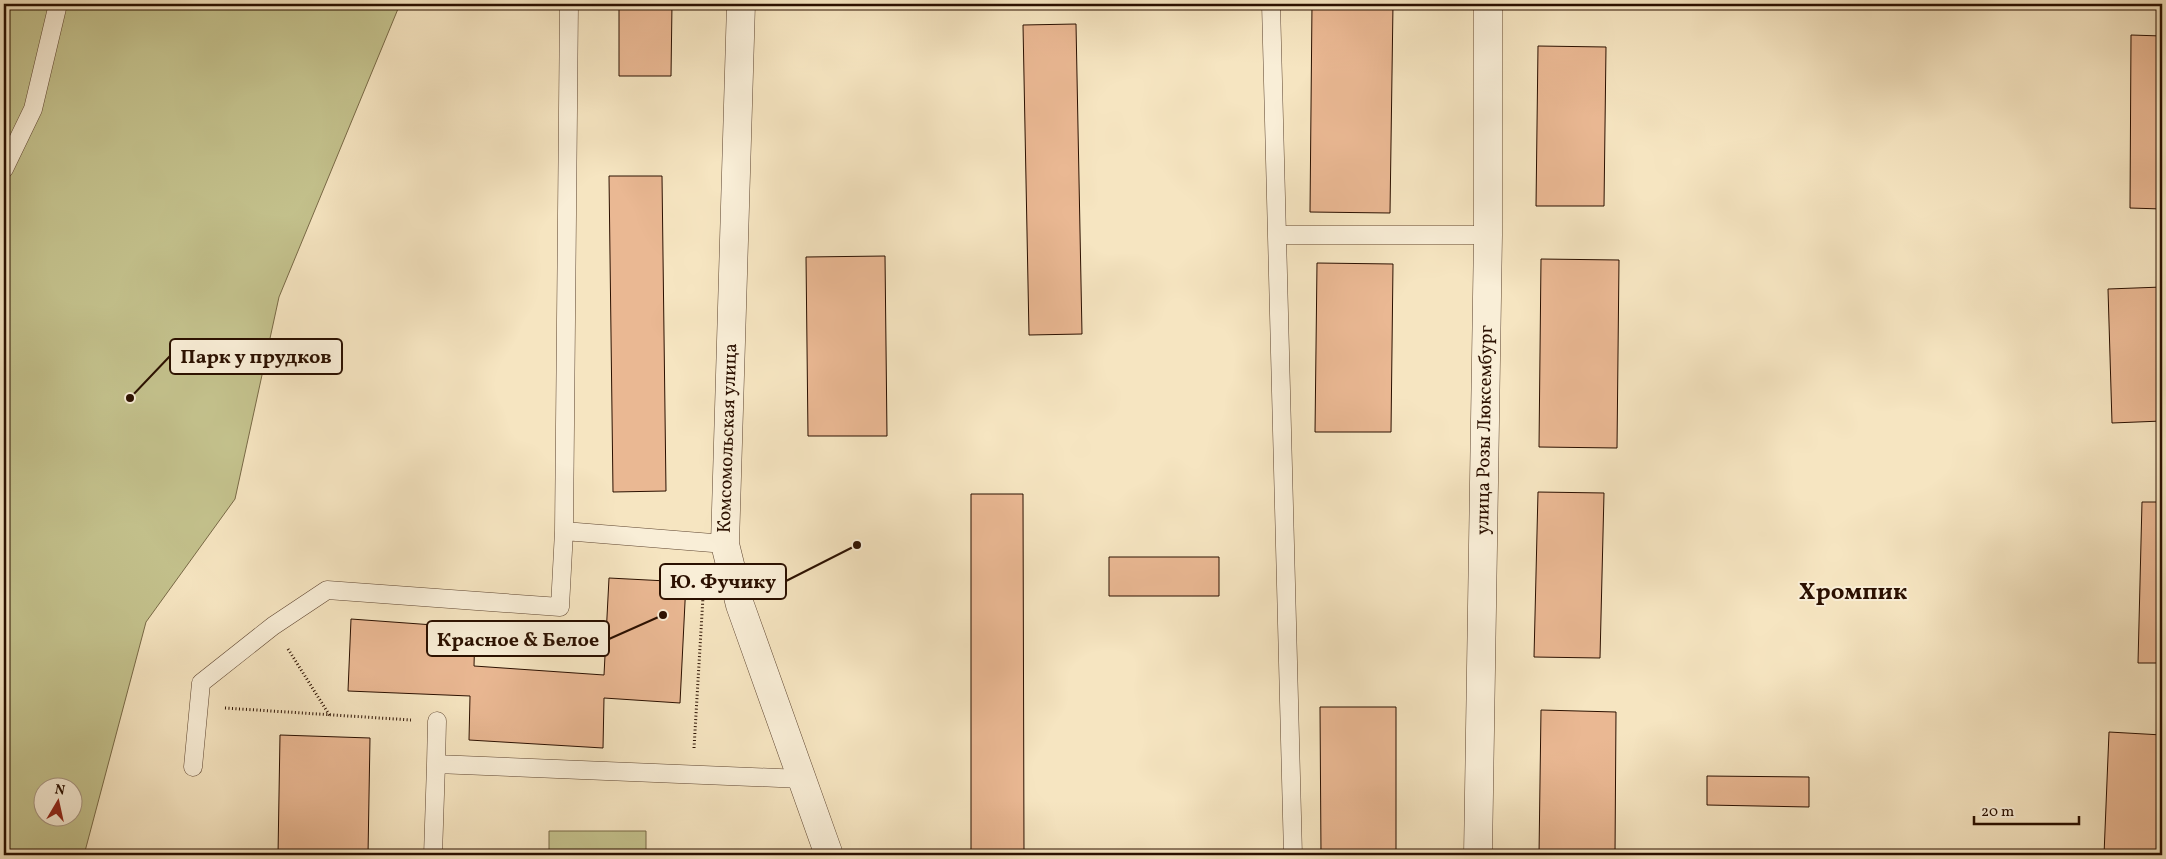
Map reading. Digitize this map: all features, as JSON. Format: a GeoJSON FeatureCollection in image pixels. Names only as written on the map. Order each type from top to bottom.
{"type":"FeatureCollection","features":[{"type":"Feature","properties":{"kind":"street","name":"Комсомольская улица"},"geometry":{"type":"LineString","coordinates":[[740,4],[725,544],[740,605],[829,855]]}},
{"type":"Feature","properties":{"kind":"street","name":"улица Розы Люксембург"},"geometry":{"type":"LineString","coordinates":[[1478,855],[1488,235],[1488,4]]}},
{"type":"Feature","properties":{"kind":"lane"},"geometry":{"type":"LineString","coordinates":[[4,169],[33,109],[58,4]]}},
{"type":"Feature","properties":{"kind":"lane"},"geometry":{"type":"LineString","coordinates":[[193,767],[201,682],[273,626],[327,590],[560,607],[564,531],[569,4]]}},
{"type":"Feature","properties":{"kind":"lane"},"geometry":{"type":"LineString","coordinates":[[1271,4],[1293,855]]}},
{"type":"Feature","properties":{"kind":"lane"},"geometry":{"type":"LineString","coordinates":[[1277,235],[1488,235]]}},
{"type":"Feature","properties":{"kind":"lane"},"geometry":{"type":"LineString","coordinates":[[564,531],[725,544]]}},
{"type":"Feature","properties":{"kind":"lane"},"geometry":{"type":"LineString","coordinates":[[434,855],[437,721]]}},
{"type":"Feature","properties":{"kind":"lane"},"geometry":{"type":"LineString","coordinates":[[436,764],[802,779]]}},
{"type":"Feature","properties":{"kind":"path"},"geometry":{"type":"LineString","coordinates":[[693,775],[704,592]]}},
{"type":"Feature","properties":{"kind":"path"},"geometry":{"type":"LineString","coordinates":[[273,626],[331,716]]}},
{"type":"Feature","properties":{"kind":"path"},"geometry":{"type":"LineString","coordinates":[[199,706],[331,716],[437,721]]}},
{"type":"Feature","properties":{"kind":"shaded area"},"geometry":{"type":"Polygon","coordinates":[[[4,4],[38,4],[38,6],[57,4],[400,4],[279,297],[235,499],[146,622],[84,855],[4,855],[4,4]]]}},
{"type":"Feature","properties":{"kind":"shaded area"},"geometry":{"type":"Polygon","coordinates":[[[549,831],[646,831],[646,855],[549,855],[549,831]]]}},
{"type":"Feature","properties":{"kind":"building"},"geometry":{"type":"Polygon","coordinates":[[[619,4],[672,4],[671,76],[619,76],[619,4]]]}},
{"type":"Feature","properties":{"kind":"building"},"geometry":{"type":"Polygon","coordinates":[[[1312,4],[1393,4],[1390,213],[1310,212],[1312,4]]]}},
{"type":"Feature","properties":{"kind":"building"},"geometry":{"type":"Polygon","coordinates":[[[1076,24],[1082,334],[1029,335],[1023,25],[1076,24]]]}},
{"type":"Feature","properties":{"kind":"building"},"geometry":{"type":"Polygon","coordinates":[[[2131,35],[2162,36],[2162,209],[2130,208],[2131,35]]]}},
{"type":"Feature","properties":{"kind":"building"},"geometry":{"type":"Polygon","coordinates":[[[1538,46],[1606,47],[1604,206],[1536,206],[1538,46]]]}},
{"type":"Feature","properties":{"kind":"building"},"geometry":{"type":"Polygon","coordinates":[[[609,176],[662,176],[666,491],[613,492],[609,176]]]}},
{"type":"Feature","properties":{"kind":"building"},"geometry":{"type":"Polygon","coordinates":[[[885,256],[887,436],[808,436],[806,257],[885,256]]]}},
{"type":"Feature","properties":{"kind":"building"},"geometry":{"type":"Polygon","coordinates":[[[1541,259],[1619,260],[1617,448],[1539,447],[1541,259]]]}},
{"type":"Feature","properties":{"kind":"building"},"geometry":{"type":"Polygon","coordinates":[[[1317,263],[1393,264],[1391,432],[1315,432],[1317,263]]]}},
{"type":"Feature","properties":{"kind":"building"},"geometry":{"type":"Polygon","coordinates":[[[2162,287],[2162,421],[2112,423],[2108,289],[2162,287]]]}},
{"type":"Feature","properties":{"kind":"building"},"geometry":{"type":"Polygon","coordinates":[[[1538,492],[1604,493],[1600,658],[1534,657],[1538,492]]]}},
{"type":"Feature","properties":{"kind":"building"},"geometry":{"type":"Polygon","coordinates":[[[971,494],[1023,494],[1024,855],[971,855],[971,494]]]}},
{"type":"Feature","properties":{"kind":"building"},"geometry":{"type":"Polygon","coordinates":[[[2142,502],[2162,502],[2162,663],[2138,663],[2142,502]]]}},
{"type":"Feature","properties":{"kind":"building"},"geometry":{"type":"Polygon","coordinates":[[[1109,557],[1219,557],[1219,596],[1109,596],[1109,557]]]}},
{"type":"Feature","properties":{"kind":"building"},"geometry":{"type":"Polygon","coordinates":[[[609,578],[686,582],[680,703],[604,698],[603,748],[469,740],[470,696],[348,691],[351,619],[475,628],[474,666],[604,675],[609,578]]]}},
{"type":"Feature","properties":{"kind":"building"},"geometry":{"type":"Polygon","coordinates":[[[1320,707],[1396,707],[1396,855],[1321,855],[1320,707]]]}},
{"type":"Feature","properties":{"kind":"building"},"geometry":{"type":"Polygon","coordinates":[[[1541,710],[1616,712],[1615,855],[1539,855],[1541,710]]]}},
{"type":"Feature","properties":{"kind":"building"},"geometry":{"type":"Polygon","coordinates":[[[2109,732],[2162,735],[2162,855],[2104,855],[2109,732]]]}},
{"type":"Feature","properties":{"kind":"building"},"geometry":{"type":"Polygon","coordinates":[[[280,735],[370,738],[368,855],[278,855],[280,735]]]}},
{"type":"Feature","properties":{"kind":"building"},"geometry":{"type":"Polygon","coordinates":[[[1707,776],[1809,777],[1809,807],[1707,805],[1707,776]]]}},
{"type":"Feature","properties":{"kind":"place","name":"Парк у прудков"},"geometry":{"type":"Point","coordinates":[130,398]}},
{"type":"Feature","properties":{"kind":"place","name":"Ю. Фучику"},"geometry":{"type":"Point","coordinates":[857,545]}},
{"type":"Feature","properties":{"kind":"place","name":"Красное & Белое"},"geometry":{"type":"Point","coordinates":[663,615]}},
{"type":"Feature","properties":{"kind":"district","name":"Хромпик"},"geometry":{"type":"Point","coordinates":[1853,593]}}]}
